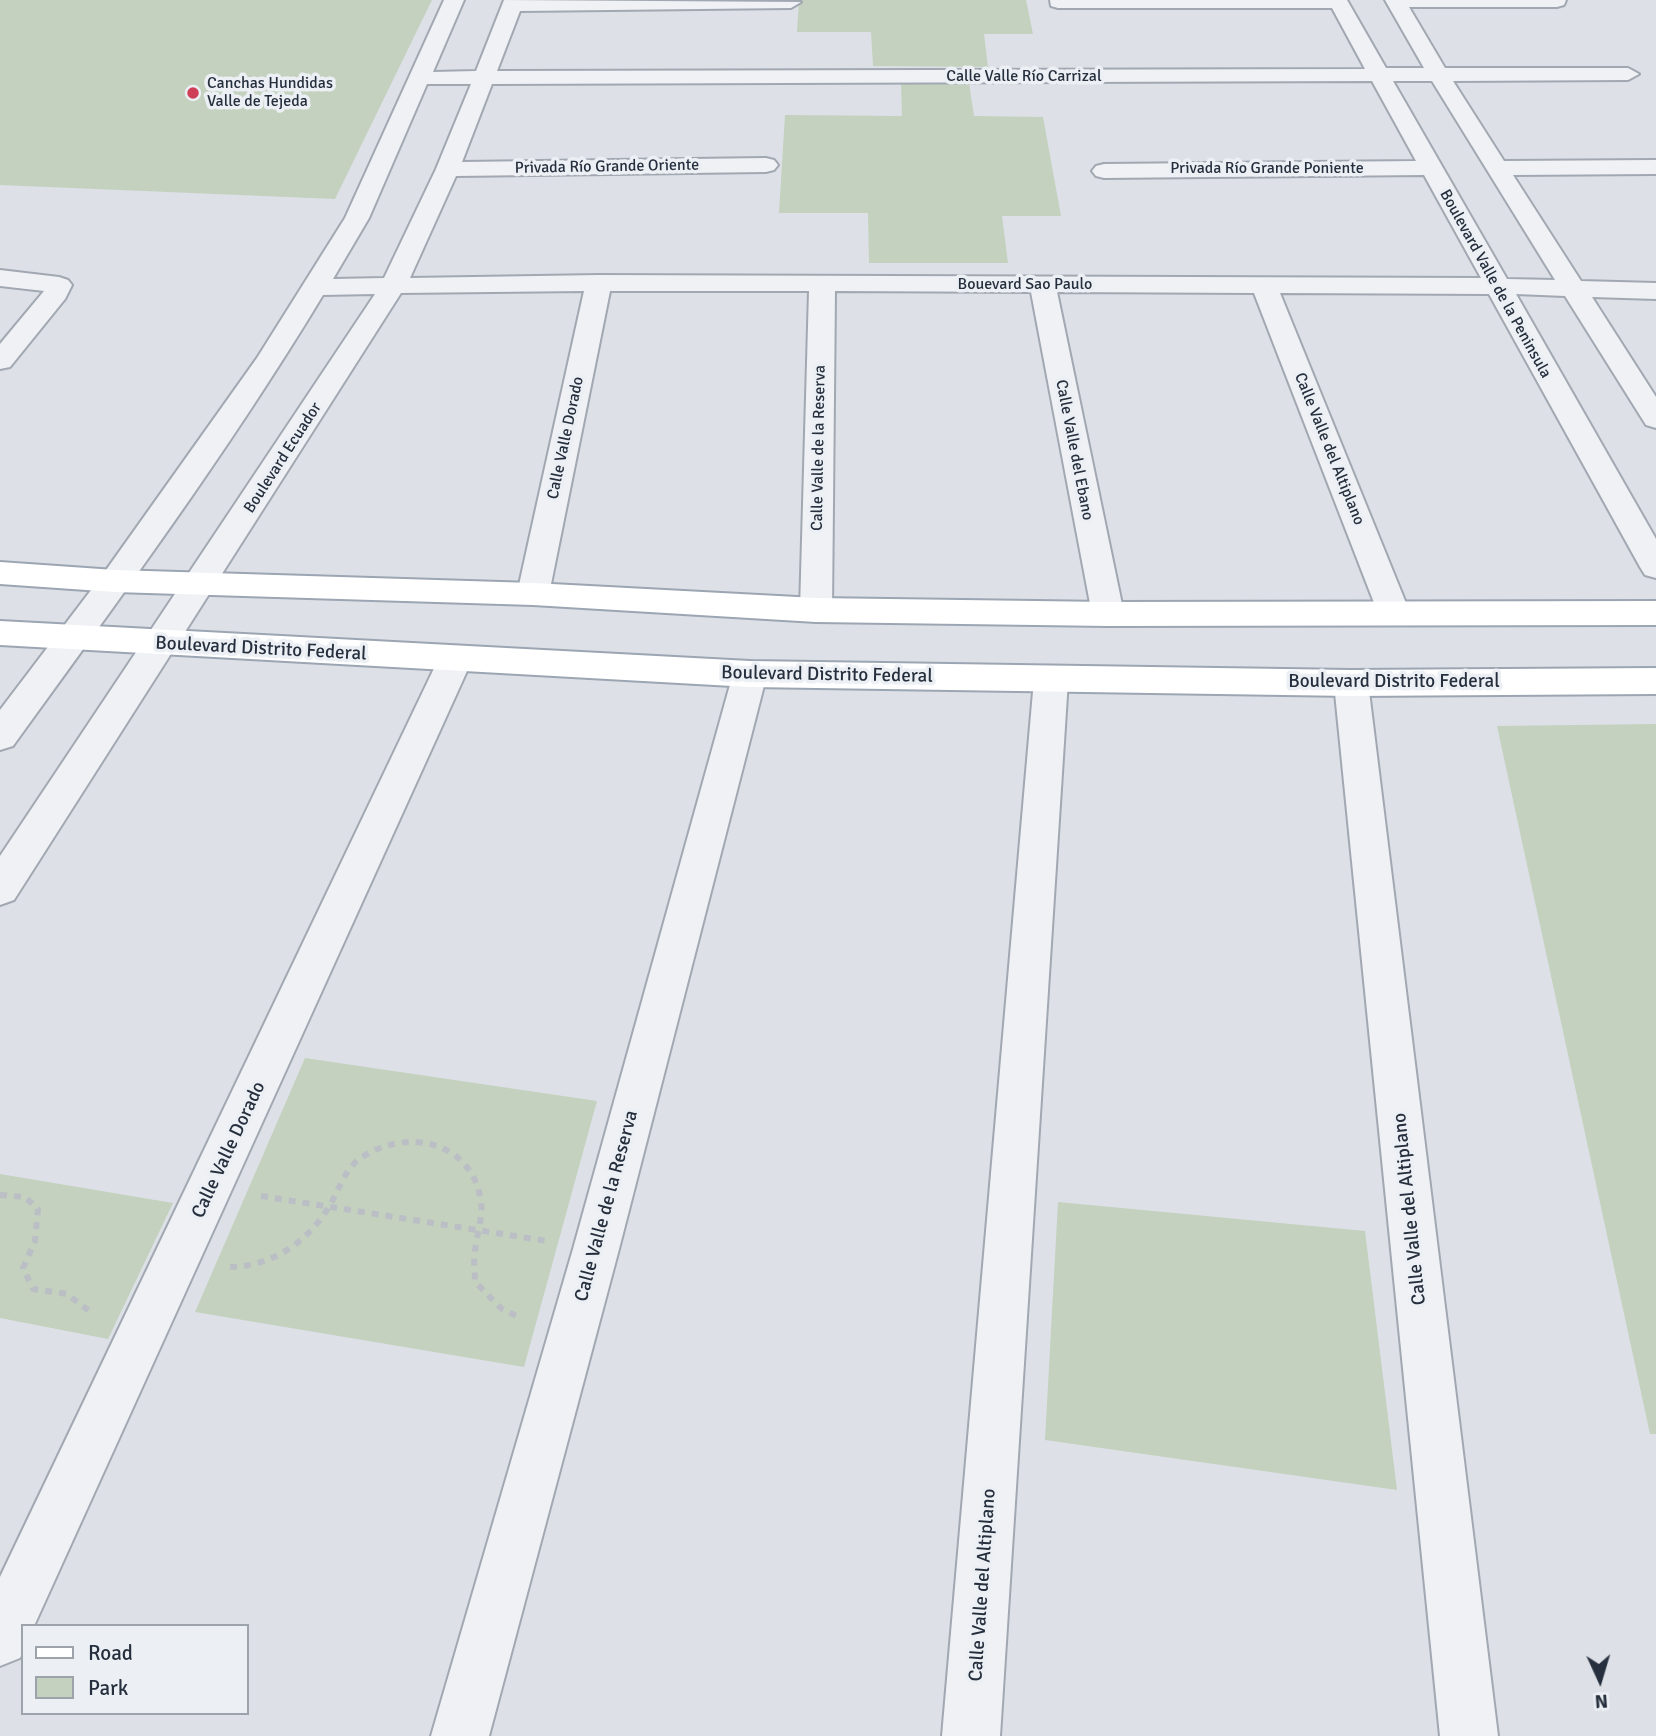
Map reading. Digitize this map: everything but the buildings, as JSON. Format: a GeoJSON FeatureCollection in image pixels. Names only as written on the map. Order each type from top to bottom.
{"type":"FeatureCollection","features":[{"type":"Feature","properties":{"kind":"main road"},"geometry":{"type":"LineString","coordinates":[[0,573],[115,581],[533,594],[816,610],[1108,614],[1656,613]]}},
{"type":"Feature","properties":{"kind":"main road","name":"Boulevard Distrito Federal"},"geometry":{"type":"LineString","coordinates":[[0,633],[158,644],[750,674],[1051,680],[1656,681]]}},
{"type":"Feature","properties":{"kind":"street"},"geometry":{"type":"LineString","coordinates":[[0,736],[115,581],[270,360],[315,288],[357,218],[454,0]]}},
{"type":"Feature","properties":{"kind":"street"},"geometry":{"type":"LineString","coordinates":[[1395,0],[1557,1]]}},
{"type":"Feature","properties":{"kind":"street"},"geometry":{"type":"LineString","coordinates":[[1395,0],[1439,76],[1656,419]]}},
{"type":"Feature","properties":{"kind":"street"},"geometry":{"type":"LineString","coordinates":[[1058,2],[1337,1]]}},
{"type":"Feature","properties":{"kind":"street","name":"Boulevard Valle de la Peninsula"},"geometry":{"type":"LineString","coordinates":[[1337,1],[1656,568]]}},
{"type":"Feature","properties":{"kind":"street"},"geometry":{"type":"LineString","coordinates":[[514,2],[791,2]]}},
{"type":"Feature","properties":{"kind":"street","name":"Boulevard Ecuador"},"geometry":{"type":"LineString","coordinates":[[0,888],[158,644],[203,582],[394,285],[448,169],[514,2]]}},
{"type":"Feature","properties":{"kind":"street","name":"Calle Valle Río Carrizal"},"geometry":{"type":"LineString","coordinates":[[419,78],[1379,77],[1628,74]]}},
{"type":"Feature","properties":{"kind":"street","name":"Privada Río Grande Oriente"},"geometry":{"type":"LineString","coordinates":[[448,169],[766,165]]}},
{"type":"Feature","properties":{"kind":"street"},"geometry":{"type":"LineString","coordinates":[[1499,168],[1656,167]]}},
{"type":"Feature","properties":{"kind":"street","name":"Privada Río Grande Poniente"},"geometry":{"type":"LineString","coordinates":[[1104,171],[1430,168]]}},
{"type":"Feature","properties":{"kind":"street"},"geometry":{"type":"LineString","coordinates":[[0,278],[59,285],[56,294],[0,361]]}},
{"type":"Feature","properties":{"kind":"street","name":"Bouevard Sao Paulo"},"geometry":{"type":"LineString","coordinates":[[315,288],[599,283],[1495,286],[1656,291]]}},
{"type":"Feature","properties":{"kind":"street","name":"Calle Valle Dorado"},"geometry":{"type":"LineString","coordinates":[[533,594],[599,283]]}},
{"type":"Feature","properties":{"kind":"street","name":"Calle Valle de la Reserva"},"geometry":{"type":"LineString","coordinates":[[816,610],[822,285]]}},
{"type":"Feature","properties":{"kind":"street","name":"Calle Valle del Ebano"},"geometry":{"type":"LineString","coordinates":[[1043,285],[1108,614]]}},
{"type":"Feature","properties":{"kind":"street","name":"Calle Valle del Altiplano"},"geometry":{"type":"LineString","coordinates":[[1264,286],[1394,613]]}},
{"type":"Feature","properties":{"kind":"street","name":"Calle Valle Dorado"},"geometry":{"type":"LineString","coordinates":[[0,1638],[212,1188],[455,660]]}},
{"type":"Feature","properties":{"kind":"street","name":"Calle Valle de la Reserva"},"geometry":{"type":"LineString","coordinates":[[460,1736],[596,1249],[750,674]]}},
{"type":"Feature","properties":{"kind":"street","name":"Calle Valle del Altiplano"},"geometry":{"type":"LineString","coordinates":[[971,1736],[1051,680]]}},
{"type":"Feature","properties":{"kind":"street","name":"Calle Valle del Altiplano"},"geometry":{"type":"LineString","coordinates":[[1351,682],[1469,1736]]}},
{"type":"Feature","properties":{"kind":"path"},"geometry":{"type":"LineString","coordinates":[[178,1261],[248,1268],[280,1256],[310,1231],[329,1205],[342,1177],[362,1157],[411,1140],[435,1143],[459,1154],[473,1177],[481,1202],[474,1255],[475,1282],[502,1309],[534,1325],[572,1332]]}},
{"type":"Feature","properties":{"kind":"path"},"geometry":{"type":"LineString","coordinates":[[212,1188],[596,1249]]}},
{"type":"Feature","properties":{"kind":"path"},"geometry":{"type":"LineString","coordinates":[[0,1195],[25,1197],[38,1209],[35,1241],[23,1268],[33,1289],[57,1289],[80,1299],[92,1314],[103,1311]]}},
{"type":"Feature","properties":{"kind":"green space","name":"Canchas Hundidas Valle de Tejeda"},"geometry":{"type":"Polygon","coordinates":[[[0,0],[432,0],[335,199],[0,185],[0,0]]]}},
{"type":"Feature","properties":{"kind":"green space"},"geometry":{"type":"Polygon","coordinates":[[[799,0],[1026,0],[1033,34],[984,34],[988,67],[873,66],[871,32],[797,32],[799,0]]]}},
{"type":"Feature","properties":{"kind":"green space"},"geometry":{"type":"Polygon","coordinates":[[[901,83],[969,83],[974,116],[1043,117],[1061,216],[1002,216],[1008,263],[869,263],[868,213],[779,213],[785,115],[902,116],[901,83]]]}},
{"type":"Feature","properties":{"kind":"green space"},"geometry":{"type":"Polygon","coordinates":[[[1656,724],[1656,1434],[1650,1434],[1497,726],[1656,724]]]}},
{"type":"Feature","properties":{"kind":"green space"},"geometry":{"type":"Polygon","coordinates":[[[305,1058],[597,1101],[524,1367],[195,1312],[305,1058]]]}},
{"type":"Feature","properties":{"kind":"green space"},"geometry":{"type":"Polygon","coordinates":[[[0,1174],[173,1203],[108,1339],[0,1318],[0,1174]]]}},
{"type":"Feature","properties":{"kind":"green space"},"geometry":{"type":"Polygon","coordinates":[[[1058,1202],[1365,1231],[1397,1490],[1045,1440],[1058,1202]]]}},
{"type":"Feature","properties":{"kind":"place","name":"Canchas Hundidas Valle de Tejeda"},"geometry":{"type":"Point","coordinates":[193,93]}}]}
